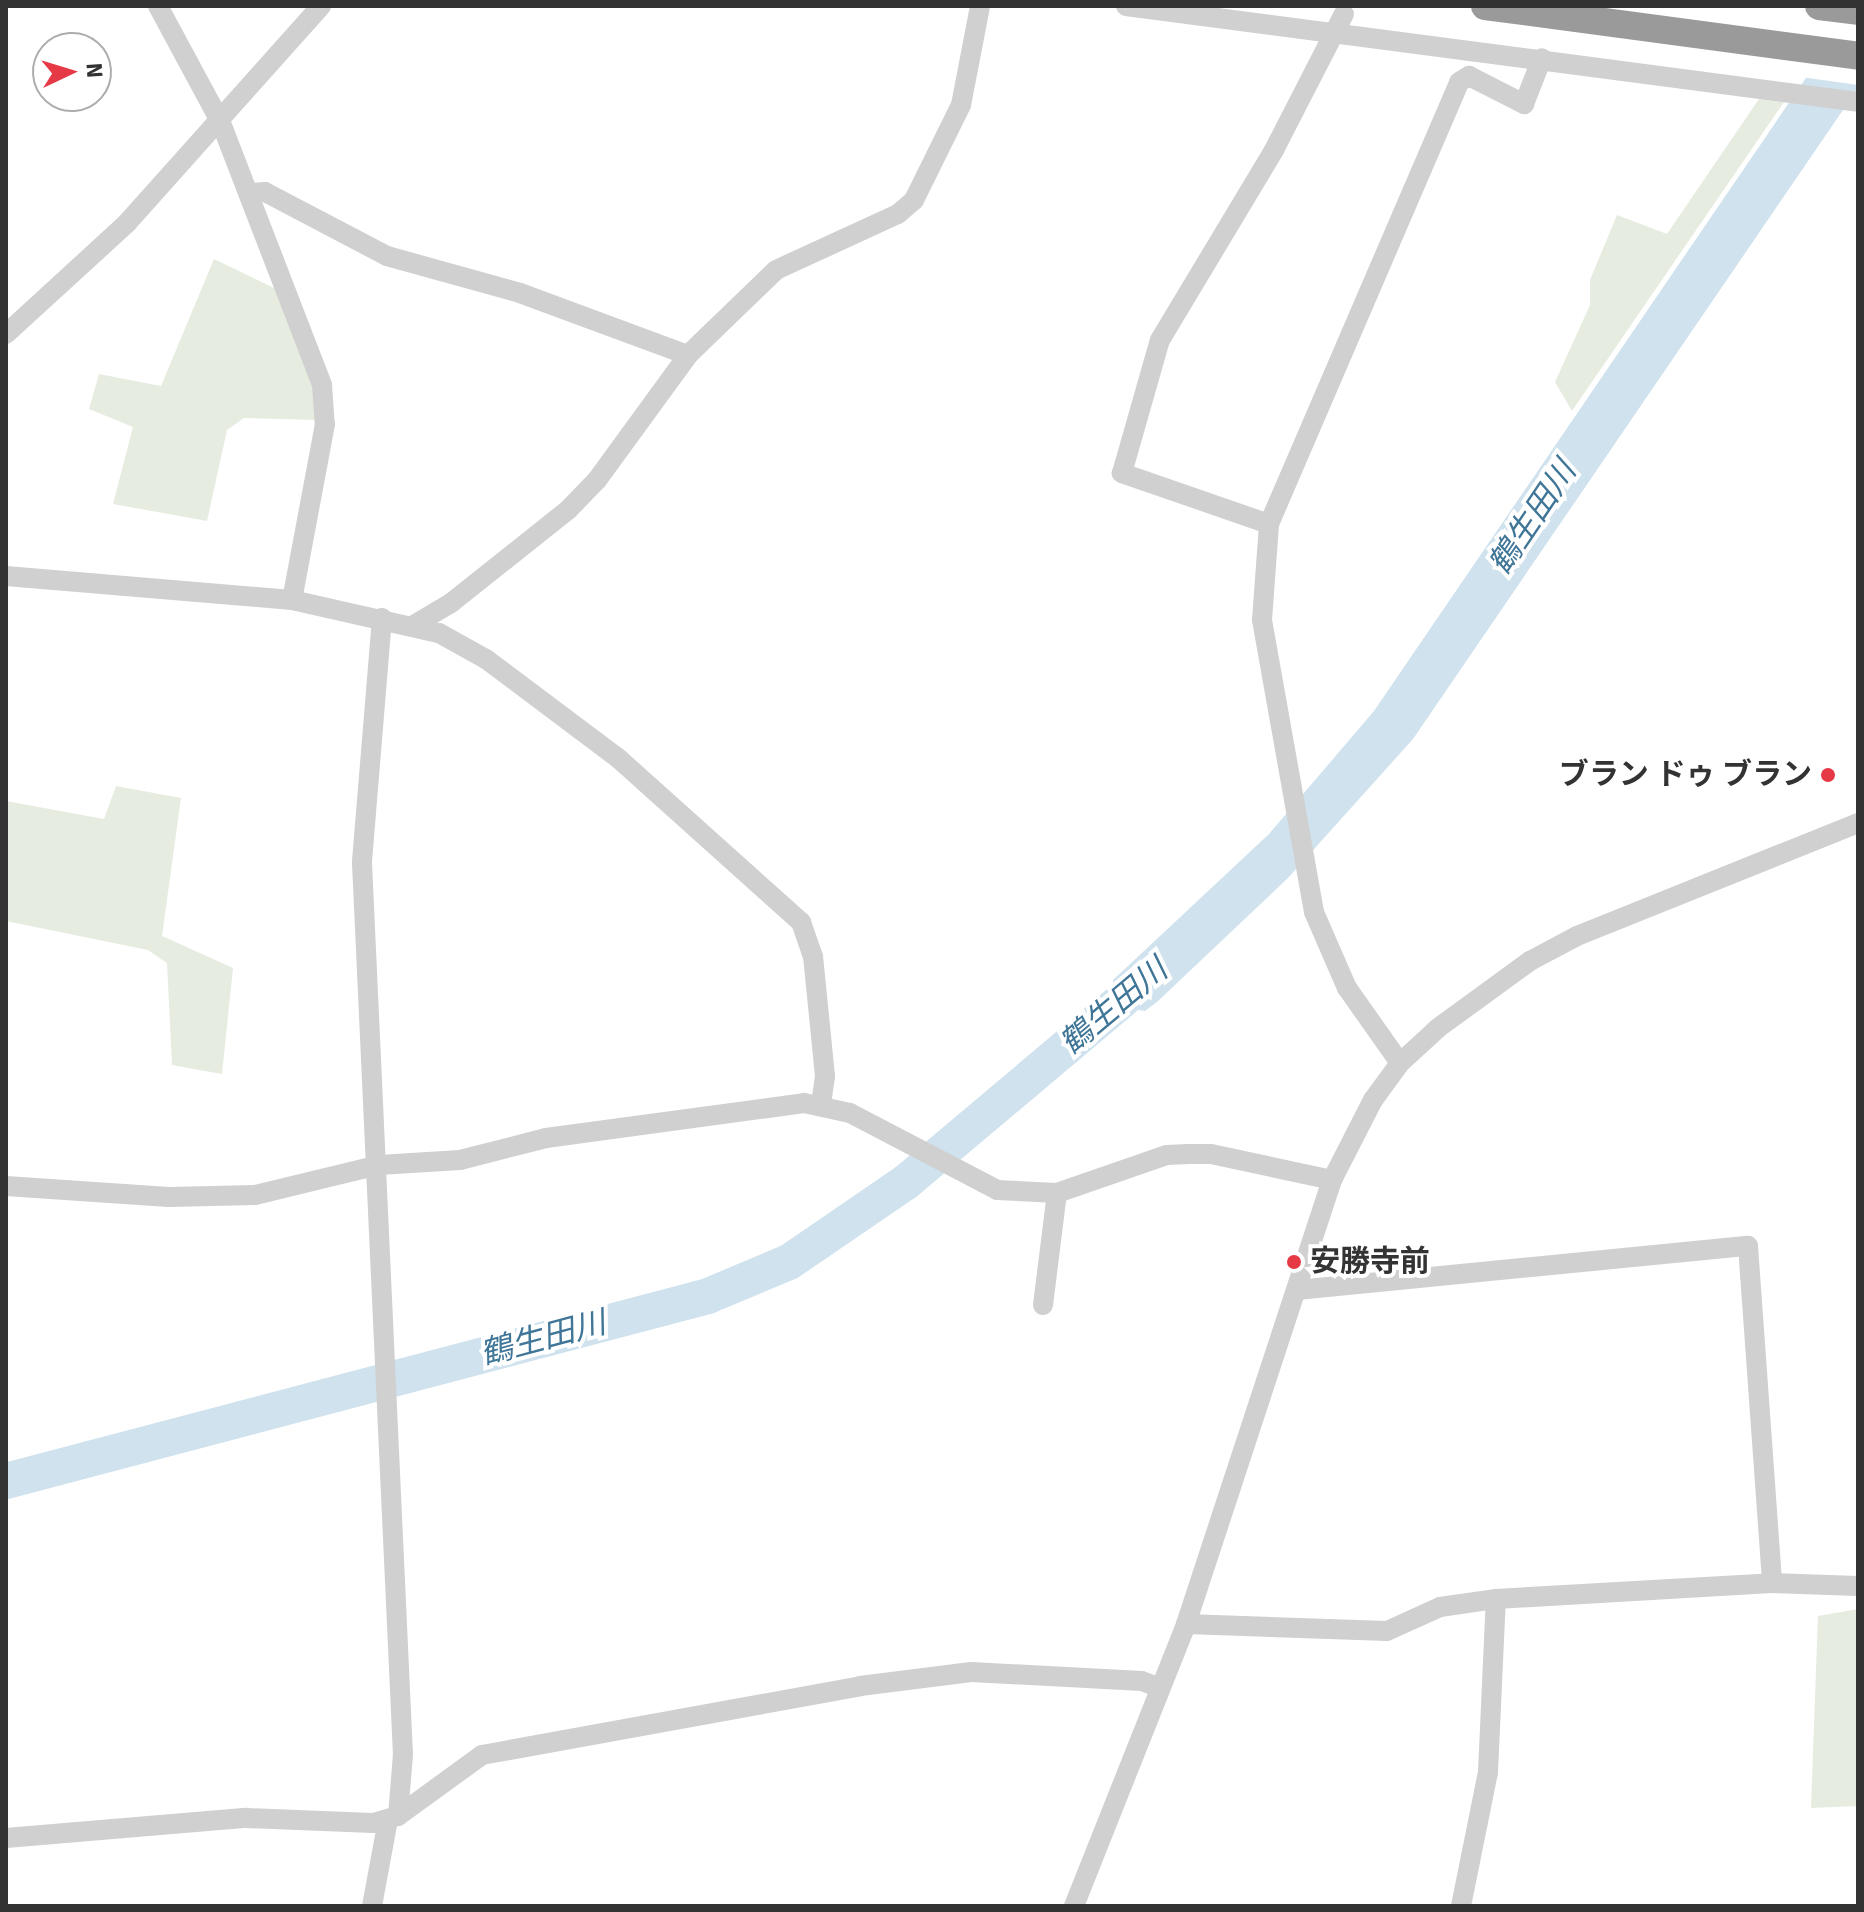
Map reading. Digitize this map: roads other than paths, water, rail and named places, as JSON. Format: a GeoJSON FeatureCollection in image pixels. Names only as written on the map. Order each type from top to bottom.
{"type":"FeatureCollection","features":[{"type":"Feature","properties":{"kind":"highway"},"geometry":{"type":"LineString","coordinates":[[1485,6],[1858,56]]}},
{"type":"Feature","properties":{"kind":"street"},"geometry":{"type":"LineString","coordinates":[[158,6],[221,123],[322,385],[325,424],[292,600]]}},
{"type":"Feature","properties":{"kind":"street"},"geometry":{"type":"LineString","coordinates":[[6,334],[127,223],[221,123],[321,6]]}},
{"type":"Feature","properties":{"kind":"street"},"geometry":{"type":"LineString","coordinates":[[412,626],[451,603],[568,510],[597,480],[688,355],[776,270],[898,214],[914,200],[961,105],[980,6]]}},
{"type":"Feature","properties":{"kind":"street"},"geometry":{"type":"LineString","coordinates":[[1126,6],[1334,36],[1542,58],[1858,102]]}},
{"type":"Feature","properties":{"kind":"street"},"geometry":{"type":"LineString","coordinates":[[1269,524],[1122,473],[1160,340],[1274,150],[1344,14]]}},
{"type":"Feature","properties":{"kind":"street"},"geometry":{"type":"LineString","coordinates":[[1400,1063],[1363,1015],[1329,955],[1314,912],[1262,620],[1269,524],[1459,82],[1469,76],[1524,104],[1542,58]]}},
{"type":"Feature","properties":{"kind":"street"},"geometry":{"type":"LineString","coordinates":[[250,193],[265,192],[387,256],[520,293],[688,355]]}},
{"type":"Feature","properties":{"kind":"street"},"geometry":{"type":"LineString","coordinates":[[6,576],[292,600],[439,633],[486,659],[569,720],[801,922],[813,956],[825,1076],[821,1104]]}},
{"type":"Feature","properties":{"kind":"street"},"geometry":{"type":"LineString","coordinates":[[372,1906],[393,1818],[403,1754],[379,1165],[362,863],[382,618]]}},
{"type":"Feature","properties":{"kind":"street"},"geometry":{"type":"LineString","coordinates":[[1074,1906],[1186,1624],[1332,1180],[1359,1124],[1400,1063],[1481,994],[1553,949],[1858,823]]}},
{"type":"Feature","properties":{"kind":"street"},"geometry":{"type":"LineString","coordinates":[[6,1186],[169,1197],[255,1195],[379,1165],[460,1160],[546,1138],[785,1103],[821,1104],[850,1113],[957,1174],[997,1190],[1057,1193],[1167,1155],[1188,1154],[1211,1154],[1332,1180]]}},
{"type":"Feature","properties":{"kind":"street"},"geometry":{"type":"LineString","coordinates":[[1043,1305],[1057,1193]]}},
{"type":"Feature","properties":{"kind":"street"},"geometry":{"type":"LineString","coordinates":[[1297,1290],[1748,1246],[1772,1583]]}},
{"type":"Feature","properties":{"kind":"street"},"geometry":{"type":"LineString","coordinates":[[1186,1624],[1387,1631],[1440,1607],[1496,1599],[1772,1583],[1858,1586]]}},
{"type":"Feature","properties":{"kind":"street"},"geometry":{"type":"LineString","coordinates":[[1461,1906],[1488,1772],[1496,1599]]}},
{"type":"Feature","properties":{"kind":"street"},"geometry":{"type":"LineString","coordinates":[[6,1838],[246,1818],[352,1824],[393,1818],[482,1755],[860,1686],[971,1672],[1142,1681],[1160,1688]]}},
{"type":"Feature","properties":{"kind":"water"},"geometry":{"type":"Polygon","coordinates":[[[1855,6],[1858,88],[1413,739],[1288,878],[1158,1001],[1145,1011],[1115,1006],[1113,980],[1269,834],[1374,711],[1855,6]]]}},
{"type":"Feature","properties":{"kind":"waterway","name":"鶴生田川"},"geometry":{"type":"LineString","coordinates":[[6,1481],[708,1296],[789,1262],[906,1182],[1152,975]]}},
{"type":"Feature","properties":{"kind":"place","name":"ブラン ドゥ ブラン"},"geometry":{"type":"Point","coordinates":[1828,775]}},
{"type":"Feature","properties":{"kind":"place","name":"安勝寺前"},"geometry":{"type":"Point","coordinates":[1294,1262]}}]}
